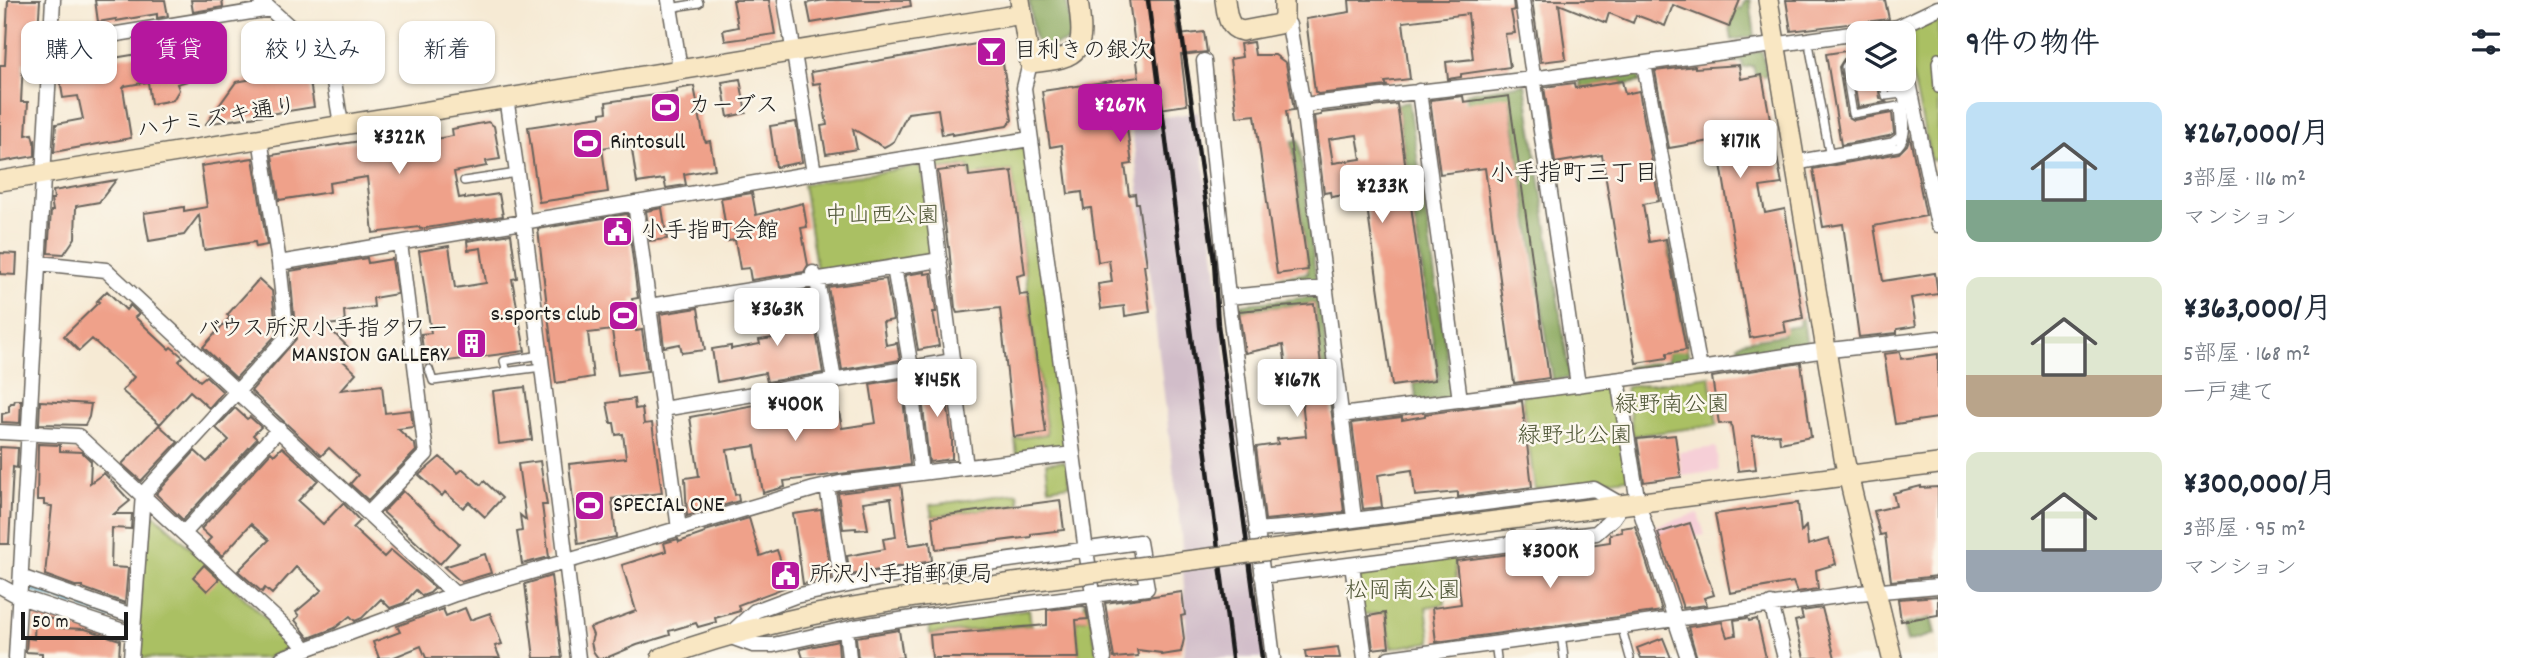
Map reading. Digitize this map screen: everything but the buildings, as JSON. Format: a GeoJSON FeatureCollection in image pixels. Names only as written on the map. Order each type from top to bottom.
{"type":"FeatureCollection","features":[{"type":"Feature","properties":{"kind":"street"},"geometry":{"type":"LineString","coordinates":[[51,21],[52,0]]}},
{"type":"Feature","properties":{"kind":"street"},"geometry":{"type":"LineString","coordinates":[[785,0],[814,173]]}},
{"type":"Feature","properties":{"kind":"street"},"geometry":{"type":"LineString","coordinates":[[1030,63],[1054,61],[1072,54],[1079,47],[1083,36],[1078,0]]}},
{"type":"Feature","properties":{"kind":"street"},"geometry":{"type":"LineString","coordinates":[[1225,0],[1227,16],[1237,30],[1271,28],[1279,24],[1284,8]]}},
{"type":"Feature","properties":{"kind":"street"},"geometry":{"type":"LineString","coordinates":[[1522,0],[1578,385]]}},
{"type":"Feature","properties":{"kind":"street"},"geometry":{"type":"LineString","coordinates":[[1768,0],[1848,476],[1892,658]]}},
{"type":"Feature","properties":{"kind":"street"},"geometry":{"type":"LineString","coordinates":[[670,4],[680,69]]}},
{"type":"Feature","properties":{"kind":"street"},"geometry":{"type":"LineString","coordinates":[[117,33],[265,5],[331,64],[341,124]]}},
{"type":"Feature","properties":{"kind":"street"},"geometry":{"type":"LineString","coordinates":[[1021,7],[1030,63],[1024,88],[1030,139],[1086,551],[1104,658]]}},
{"type":"Feature","properties":{"kind":"street","name":"ハナミズキ通り"},"geometry":{"type":"LineString","coordinates":[[0,181],[794,50],[1021,7]]}},
{"type":"Feature","properties":{"kind":"street"},"geometry":{"type":"LineString","coordinates":[[1284,8],[1303,105],[1354,519]]}},
{"type":"Feature","properties":{"kind":"street"},"geometry":{"type":"LineString","coordinates":[[1914,21],[1938,8]]}},
{"type":"Feature","properties":{"kind":"street"},"geometry":{"type":"LineString","coordinates":[[1303,105],[1532,79],[1846,35]]}},
{"type":"Feature","properties":{"kind":"street"},"geometry":{"type":"LineString","coordinates":[[1204,61],[1228,297],[1273,658]]}},
{"type":"Feature","properties":{"kind":"street"},"geometry":{"type":"LineString","coordinates":[[1644,64],[1700,369]]}},
{"type":"Feature","properties":{"kind":"street"},"geometry":{"type":"LineString","coordinates":[[16,658],[48,84]]}},
{"type":"Feature","properties":{"kind":"street"},"geometry":{"type":"LineString","coordinates":[[1419,91],[1460,400]]}},
{"type":"Feature","properties":{"kind":"street"},"geometry":{"type":"LineString","coordinates":[[1911,91],[1938,225]]}},
{"type":"Feature","properties":{"kind":"street"},"geometry":{"type":"LineString","coordinates":[[506,97],[542,361],[578,658]]}},
{"type":"Feature","properties":{"kind":"street"},"geometry":{"type":"LineString","coordinates":[[131,658],[142,494],[287,337],[260,138]]}},
{"type":"Feature","properties":{"kind":"street"},"geometry":{"type":"LineString","coordinates":[[279,263],[1030,139]]}},
{"type":"Feature","properties":{"kind":"street"},"geometry":{"type":"LineString","coordinates":[[926,157],[966,467]]}},
{"type":"Feature","properties":{"kind":"street"},"geometry":{"type":"LineString","coordinates":[[635,203],[679,528]]}},
{"type":"Feature","properties":{"kind":"street"},"geometry":{"type":"LineString","coordinates":[[369,513],[426,454],[400,243]]}},
{"type":"Feature","properties":{"kind":"street"},"geometry":{"type":"LineString","coordinates":[[649,306],[815,277],[940,260]]}},
{"type":"Feature","properties":{"kind":"street"},"geometry":{"type":"LineString","coordinates":[[39,262],[106,270],[455,594]]}},
{"type":"Feature","properties":{"kind":"street"},"geometry":{"type":"LineString","coordinates":[[894,267],[910,369],[921,473]]}},
{"type":"Feature","properties":{"kind":"street"},"geometry":{"type":"LineString","coordinates":[[815,277],[834,380]]}},
{"type":"Feature","properties":{"kind":"street"},"geometry":{"type":"LineString","coordinates":[[1228,297],[1325,288]]}},
{"type":"Feature","properties":{"kind":"street"},"geometry":{"type":"LineString","coordinates":[[1341,415],[1618,380],[1826,350],[1938,338]]}},
{"type":"Feature","properties":{"kind":"street"},"geometry":{"type":"LineString","coordinates":[[663,409],[953,361]]}},
{"type":"Feature","properties":{"kind":"street"},"geometry":{"type":"LineString","coordinates":[[1618,380],[1630,504],[1688,658]]}},
{"type":"Feature","properties":{"kind":"street"},"geometry":{"type":"LineString","coordinates":[[184,533],[279,429]]}},
{"type":"Feature","properties":{"kind":"street"},"geometry":{"type":"LineString","coordinates":[[0,432],[78,436],[298,639],[305,649]]}},
{"type":"Feature","properties":{"kind":"street"},"geometry":{"type":"LineString","coordinates":[[282,658],[455,594],[827,486],[1073,454]]}},
{"type":"Feature","properties":{"kind":"street"},"geometry":{"type":"LineString","coordinates":[[661,658],[793,617],[876,602],[1938,464]]}},
{"type":"Feature","properties":{"kind":"street"},"geometry":{"type":"LineString","coordinates":[[827,486],[842,585]]}},
{"type":"Feature","properties":{"kind":"street"},"geometry":{"type":"LineString","coordinates":[[1256,530],[1594,489],[1630,504]]}},
{"type":"Feature","properties":{"kind":"street"},"geometry":{"type":"LineString","coordinates":[[1262,576],[1596,533],[1630,504]]}},
{"type":"Feature","properties":{"kind":"street"},"geometry":{"type":"LineString","coordinates":[[1139,542],[1147,588],[913,618],[774,645],[753,645],[728,636],[755,611],[794,596],[842,585],[1139,542]]}},
{"type":"Feature","properties":{"kind":"street"},"geometry":{"type":"LineString","coordinates":[[1352,565],[1365,658]]}},
{"type":"Feature","properties":{"kind":"street"},"geometry":{"type":"LineString","coordinates":[[21,577],[133,616]]}},
{"type":"Feature","properties":{"kind":"street"},"geometry":{"type":"LineString","coordinates":[[0,586],[20,597],[132,634]]}},
{"type":"Feature","properties":{"kind":"street"},"geometry":{"type":"LineString","coordinates":[[1389,658],[1466,652],[1495,642],[1771,604],[1938,586]]}},
{"type":"Feature","properties":{"kind":"street"},"geometry":{"type":"LineString","coordinates":[[1771,604],[1785,658]]}},
{"type":"Feature","properties":{"kind":"street"},"geometry":{"type":"LineString","coordinates":[[846,629],[849,658]]}},
{"type":"Feature","properties":{"kind":"lane"},"geometry":{"type":"LineString","coordinates":[[670,4],[699,3],[698,0]]}},
{"type":"Feature","properties":{"kind":"lane"},"geometry":{"type":"LineString","coordinates":[[1810,49],[1829,152]]}},
{"type":"Feature","properties":{"kind":"lane"},"geometry":{"type":"LineString","coordinates":[[1938,57],[1938,89]]}},
{"type":"Feature","properties":{"kind":"lane"},"geometry":{"type":"LineString","coordinates":[[1795,163],[1829,152],[1892,142],[1899,136],[1898,106],[1853,114],[1849,91]]}},
{"type":"Feature","properties":{"kind":"lane"},"geometry":{"type":"LineString","coordinates":[[1795,163],[1898,147],[1906,133],[1902,94],[1886,96],[1885,91]]}},
{"type":"Feature","properties":{"kind":"lane"},"geometry":{"type":"LineString","coordinates":[[464,181],[517,173]]}},
{"type":"Feature","properties":{"kind":"lane"},"geometry":{"type":"LineString","coordinates":[[503,372],[506,368],[504,360],[542,361]]}},
{"type":"Feature","properties":{"kind":"lane"},"geometry":{"type":"LineString","coordinates":[[429,369],[433,381],[503,372],[542,361]]}},
{"type":"Feature","properties":{"kind":"lane"},"geometry":{"type":"LineString","coordinates":[[1621,625],[1630,658]]}},
{"type":"Feature","properties":{"kind":"lane"},"geometry":{"type":"LineString","coordinates":[[1560,634],[1564,658]]}},
{"type":"Feature","properties":{"kind":"lane"},"geometry":{"type":"LineString","coordinates":[[1495,642],[1497,658]]}},
{"type":"Feature","properties":{"kind":"shaded area"},"geometry":{"type":"Polygon","coordinates":[[[1198,112],[1227,363],[1241,437],[1270,658],[1184,658],[1186,623],[1181,534],[1131,122],[1198,112]]]}},
{"type":"Feature","properties":{"kind":"shaded area"},"geometry":{"type":"Polygon","coordinates":[[[1716,447],[1719,471],[1682,476],[1679,452],[1716,447]]]}},
{"type":"Feature","properties":{"kind":"shaded area"},"geometry":{"type":"Polygon","coordinates":[[[1698,513],[1705,535],[1658,543],[1653,527],[1698,513]]]}},
{"type":"Feature","properties":{"kind":"green space"},"geometry":{"type":"Polygon","coordinates":[[[1029,0],[1066,0],[1072,33],[1067,42],[1046,47],[1035,40],[1029,0]]]}},
{"type":"Feature","properties":{"kind":"green space"},"geometry":{"type":"Polygon","coordinates":[[[1745,0],[1750,0],[1755,36],[1732,40],[1728,14],[1732,7],[1741,9],[1745,0]]]}},
{"type":"Feature","properties":{"kind":"green space"},"geometry":{"type":"Polygon","coordinates":[[[1938,12],[1938,159],[1931,161],[1916,91],[1916,22],[1938,12]]]}},
{"type":"Feature","properties":{"kind":"green space"},"geometry":{"type":"Polygon","coordinates":[[[1762,51],[1767,76],[1756,78],[1753,66],[1743,68],[1742,61],[1706,67],[1704,62],[1762,51]]]}},
{"type":"Feature","properties":{"kind":"green space"},"geometry":{"type":"Polygon","coordinates":[[[1637,67],[1640,82],[1623,85],[1622,81],[1581,88],[1579,78],[1637,67]]]}},
{"type":"Feature","properties":{"kind":"green space"},"geometry":{"type":"Polygon","coordinates":[[[1525,84],[1570,378],[1553,380],[1510,99],[1467,105],[1465,93],[1525,84]]]}},
{"type":"Feature","properties":{"kind":"green space"},"geometry":{"type":"Polygon","coordinates":[[[1409,102],[1453,397],[1417,403],[1414,384],[1439,380],[1397,104],[1409,102]]]}},
{"type":"Feature","properties":{"kind":"green space"},"geometry":{"type":"Polygon","coordinates":[[[1299,140],[1316,280],[1279,284],[1279,277],[1308,273],[1292,141],[1299,140]]]}},
{"type":"Feature","properties":{"kind":"green space"},"geometry":{"type":"Polygon","coordinates":[[[1022,147],[1028,153],[1065,444],[1061,449],[1017,455],[1015,439],[1047,434],[1012,171],[980,174],[971,185],[969,166],[934,170],[933,167],[938,162],[1022,147]]]}},
{"type":"Feature","properties":{"kind":"green space","name":"中山西公園"},"geometry":{"type":"Polygon","coordinates":[[[918,166],[922,170],[933,248],[927,256],[817,272],[803,184],[918,166]]]}},
{"type":"Feature","properties":{"kind":"green space"},"geometry":{"type":"Polygon","coordinates":[[[1667,243],[1689,359],[1684,364],[1629,374],[1628,367],[1668,361],[1667,353],[1684,342],[1667,243]]]}},
{"type":"Feature","properties":{"kind":"green space"},"geometry":{"type":"Polygon","coordinates":[[[1320,296],[1331,396],[1325,397],[1315,303],[1237,311],[1236,305],[1320,296]]]}},
{"type":"Feature","properties":{"kind":"green space"},"geometry":{"type":"Polygon","coordinates":[[[1803,318],[1807,348],[1740,356],[1738,345],[1744,341],[1783,335],[1782,328],[1799,326],[1799,320],[1803,318]]]}},
{"type":"Feature","properties":{"kind":"green space","name":"緑野南公園"},"geometry":{"type":"Polygon","coordinates":[[[1710,376],[1717,425],[1633,436],[1626,387],[1710,376]]]}},
{"type":"Feature","properties":{"kind":"green space","name":"緑野北公園"},"geometry":{"type":"Polygon","coordinates":[[[1616,383],[1628,478],[1535,490],[1522,395],[1616,383]]]}},
{"type":"Feature","properties":{"kind":"green space"},"geometry":{"type":"Polygon","coordinates":[[[1063,461],[1068,466],[1070,485],[1049,488],[1046,463],[1063,461]]]}},
{"type":"Feature","properties":{"kind":"green space"},"geometry":{"type":"Polygon","coordinates":[[[1018,493],[1020,505],[932,516],[930,505],[1018,493]]]}},
{"type":"Feature","properties":{"kind":"green space"},"geometry":{"type":"Polygon","coordinates":[[[155,515],[292,642],[291,648],[266,658],[136,658],[145,520],[155,515]]]}},
{"type":"Feature","properties":{"kind":"green space","name":"松岡南公園"},"geometry":{"type":"Polygon","coordinates":[[[1455,557],[1457,591],[1444,593],[1445,604],[1426,607],[1431,642],[1391,648],[1386,612],[1363,615],[1358,570],[1455,557]]]}},
{"type":"Feature","properties":{"kind":"green space"},"geometry":{"type":"Polygon","coordinates":[[[1084,602],[1088,605],[1098,658],[1079,658],[1076,621],[1087,619],[1084,602]]]}},
{"type":"Feature","properties":{"kind":"green space"},"geometry":{"type":"Polygon","coordinates":[[[1029,609],[1031,625],[930,634],[928,623],[1029,609]]]}},
{"type":"Feature","properties":{"kind":"green space"},"geometry":{"type":"Polygon","coordinates":[[[1931,618],[1935,634],[1907,642],[1903,625],[1931,618]]]}},
{"type":"Feature","properties":{"kind":"waterway"},"geometry":{"type":"LineString","coordinates":[[25,587],[74,604]]}},
{"type":"Feature","properties":{"kind":"waterway"},"geometry":{"type":"LineString","coordinates":[[83,607],[127,622]]}},
{"type":"Feature","properties":{"kind":"railway"},"geometry":{"type":"LineString","coordinates":[[1148,0],[1232,658]]}},
{"type":"Feature","properties":{"kind":"railway"},"geometry":{"type":"LineString","coordinates":[[1177,0],[1214,261],[1218,325],[1262,658]]}},
{"type":"Feature","properties":{"kind":"place","name":"目利きの銀次"},"geometry":{"type":"Point","coordinates":[991,52]}},
{"type":"Feature","properties":{"kind":"place","name":"カーブス"},"geometry":{"type":"Point","coordinates":[665,107]}},
{"type":"Feature","properties":{"kind":"place","name":"Rintosull"},"geometry":{"type":"Point","coordinates":[587,143]}},
{"type":"Feature","properties":{"kind":"place","name":"小手指町会館"},"geometry":{"type":"Point","coordinates":[618,232]}},
{"type":"Feature","properties":{"kind":"place","name":"s.sports club"},"geometry":{"type":"Point","coordinates":[624,315]}},
{"type":"Feature","properties":{"kind":"place","name":"バウス所沢小手指タワー MANSION GALLERY"},"geometry":{"type":"Point","coordinates":[472,343]}},
{"type":"Feature","properties":{"kind":"place","name":"SPECIAL ONE"},"geometry":{"type":"Point","coordinates":[590,506]}},
{"type":"Feature","properties":{"kind":"place","name":"所沢小手指郵便局"},"geometry":{"type":"Point","coordinates":[786,576]}},
{"type":"Feature","properties":{"kind":"district","name":"小手指町三丁目"},"geometry":{"type":"Point","coordinates":[1574,175]}}]}
